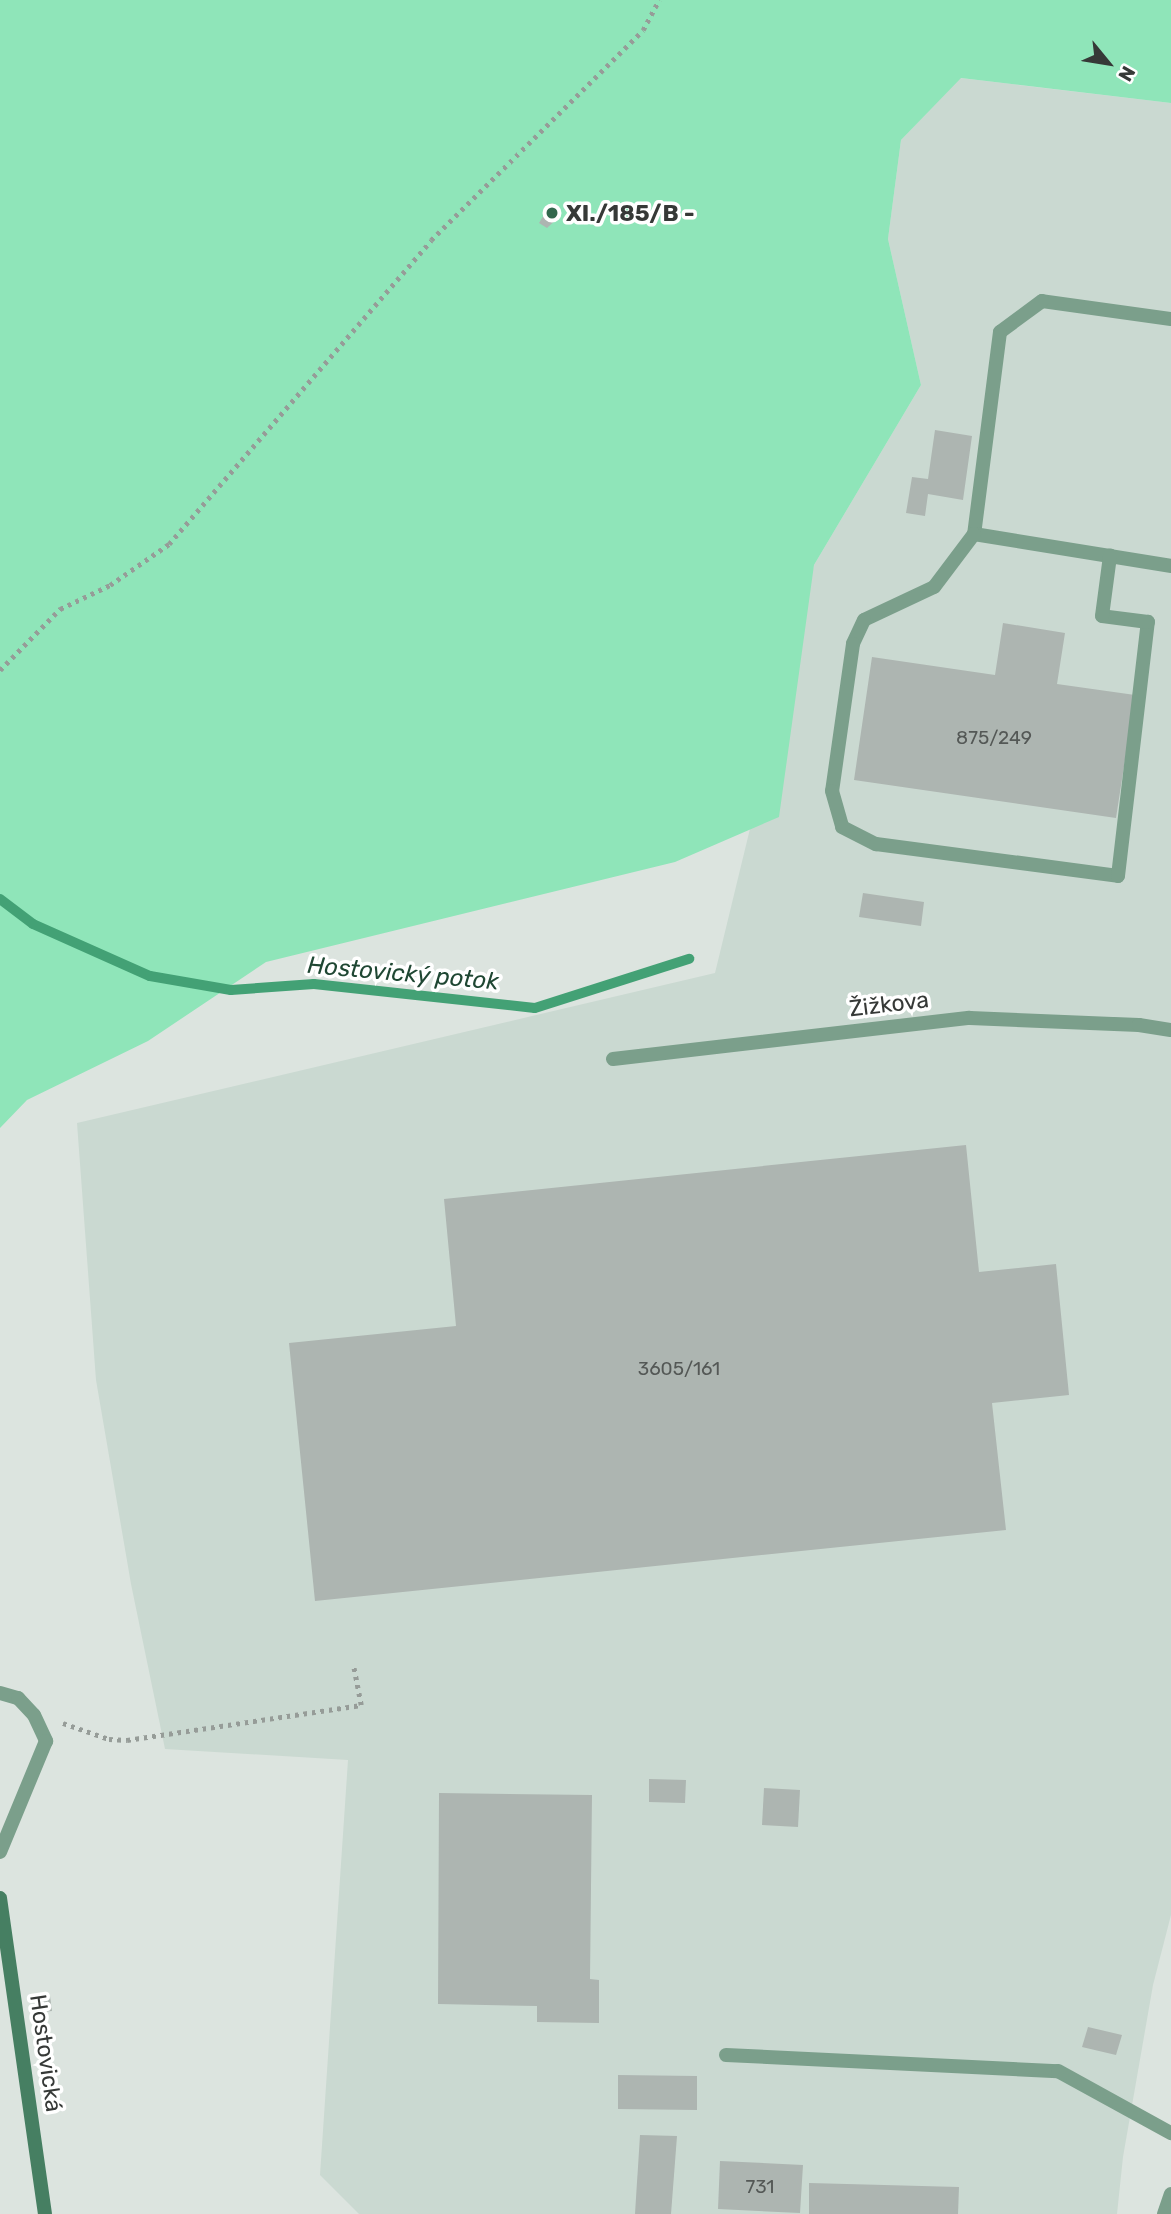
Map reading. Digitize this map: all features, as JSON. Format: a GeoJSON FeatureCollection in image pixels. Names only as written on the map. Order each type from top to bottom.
{"type":"FeatureCollection","features":[{"type":"Feature","properties":{"kind":"street","name":"Hostovická"},"geometry":{"type":"LineString","coordinates":[[0,1898],[45,2214]]}},
{"type":"Feature","properties":{"kind":"lane"},"geometry":{"type":"LineString","coordinates":[[1110,556],[1102,616],[1148,622],[1118,876],[876,844],[842,827],[832,791],[853,645],[864,620],[934,587],[974,534],[1000,332],[1042,301],[1171,319]]}},
{"type":"Feature","properties":{"kind":"lane"},"geometry":{"type":"LineString","coordinates":[[974,534],[1171,566]]}},
{"type":"Feature","properties":{"kind":"lane","name":"Žižkova"},"geometry":{"type":"LineString","coordinates":[[613,1059],[970,1018],[1139,1025],[1171,1030]]}},
{"type":"Feature","properties":{"kind":"lane"},"geometry":{"type":"LineString","coordinates":[[0,1693],[18,1699],[34,1715],[46,1741],[0,1852]]}},
{"type":"Feature","properties":{"kind":"lane"},"geometry":{"type":"LineString","coordinates":[[726,2054],[1058,2071],[1171,2133]]}},
{"type":"Feature","properties":{"kind":"lane"},"geometry":{"type":"LineString","coordinates":[[1164,2214],[1171,2194]]}},
{"type":"Feature","properties":{"kind":"path"},"geometry":{"type":"LineString","coordinates":[[0,670],[61,609],[110,585],[169,544],[431,240],[643,30],[659,0]]}},
{"type":"Feature","properties":{"kind":"path"},"geometry":{"type":"LineString","coordinates":[[62,1723],[109,1739],[127,1740],[361,1705],[354,1664]]}},
{"type":"Feature","properties":{"kind":"shaded area"},"geometry":{"type":"Polygon","coordinates":[[[960,78],[1171,103],[1171,1915],[1153,1985],[1123,2157],[1117,2214],[359,2214],[320,2175],[348,1760],[165,1749],[131,1584],[96,1380],[77,1123],[715,973],[814,565],[921,385],[888,239],[901,140],[960,78]]]}},
{"type":"Feature","properties":{"kind":"green space"},"geometry":{"type":"Polygon","coordinates":[[[0,0],[1171,0],[1171,103],[961,78],[901,140],[888,239],[921,385],[814,565],[779,817],[675,862],[266,962],[148,1041],[27,1100],[0,1128],[0,0]]]}},
{"type":"Feature","properties":{"kind":"building","name":"XI./185/B -"},"geometry":{"type":"Polygon","coordinates":[[[551,203],[560,208],[559,217],[547,228],[539,223],[551,203]]]}},
{"type":"Feature","properties":{"kind":"building"},"geometry":{"type":"Polygon","coordinates":[[[935,430],[972,436],[963,500],[928,494],[925,516],[906,513],[912,477],[928,479],[935,430]]]}},
{"type":"Feature","properties":{"kind":"building"},"geometry":{"type":"Polygon","coordinates":[[[1003,623],[1065,633],[1057,684],[1135,695],[1116,818],[854,780],[872,657],[995,675],[1003,623]]]}},
{"type":"Feature","properties":{"kind":"building"},"geometry":{"type":"Polygon","coordinates":[[[863,893],[924,902],[921,926],[859,917],[863,893]]]}},
{"type":"Feature","properties":{"kind":"building"},"geometry":{"type":"Polygon","coordinates":[[[966,1145],[979,1272],[1056,1264],[1069,1395],[992,1403],[1006,1530],[315,1601],[289,1343],[456,1326],[444,1199],[966,1145]]]}},
{"type":"Feature","properties":{"kind":"building"},"geometry":{"type":"Polygon","coordinates":[[[649,1779],[686,1780],[685,1803],[649,1802],[649,1779]]]}},
{"type":"Feature","properties":{"kind":"building"},"geometry":{"type":"Polygon","coordinates":[[[764,1788],[800,1790],[798,1827],[762,1825],[764,1788]]]}},
{"type":"Feature","properties":{"kind":"building"},"geometry":{"type":"Polygon","coordinates":[[[439,1793],[592,1795],[590,1979],[599,1980],[599,2023],[537,2022],[537,2006],[438,2004],[439,1793]]]}},
{"type":"Feature","properties":{"kind":"building"},"geometry":{"type":"Polygon","coordinates":[[[50,1996],[52,2011],[43,2012],[41,1998],[50,1996]]]}},
{"type":"Feature","properties":{"kind":"building"},"geometry":{"type":"Polygon","coordinates":[[[1088,2027],[1122,2035],[1116,2055],[1082,2047],[1088,2027]]]}},
{"type":"Feature","properties":{"kind":"building"},"geometry":{"type":"Polygon","coordinates":[[[618,2075],[697,2076],[697,2110],[618,2109],[618,2075]]]}},
{"type":"Feature","properties":{"kind":"building"},"geometry":{"type":"Polygon","coordinates":[[[640,2135],[677,2136],[671,2214],[635,2214],[640,2135]]]}},
{"type":"Feature","properties":{"kind":"building"},"geometry":{"type":"Polygon","coordinates":[[[720,2161],[803,2165],[800,2213],[718,2209],[720,2161]]]}},
{"type":"Feature","properties":{"kind":"building"},"geometry":{"type":"Polygon","coordinates":[[[809,2183],[959,2187],[958,2214],[809,2214],[809,2183]]]}},
{"type":"Feature","properties":{"kind":"waterway","name":"Hostovický potok"},"geometry":{"type":"LineString","coordinates":[[0,899],[33,924],[150,976],[231,990],[314,984],[535,1008],[689,959]]}},
{"type":"Feature","properties":{"kind":"place","name":"XI./185/B -"},"geometry":{"type":"Point","coordinates":[552,213]}}]}
